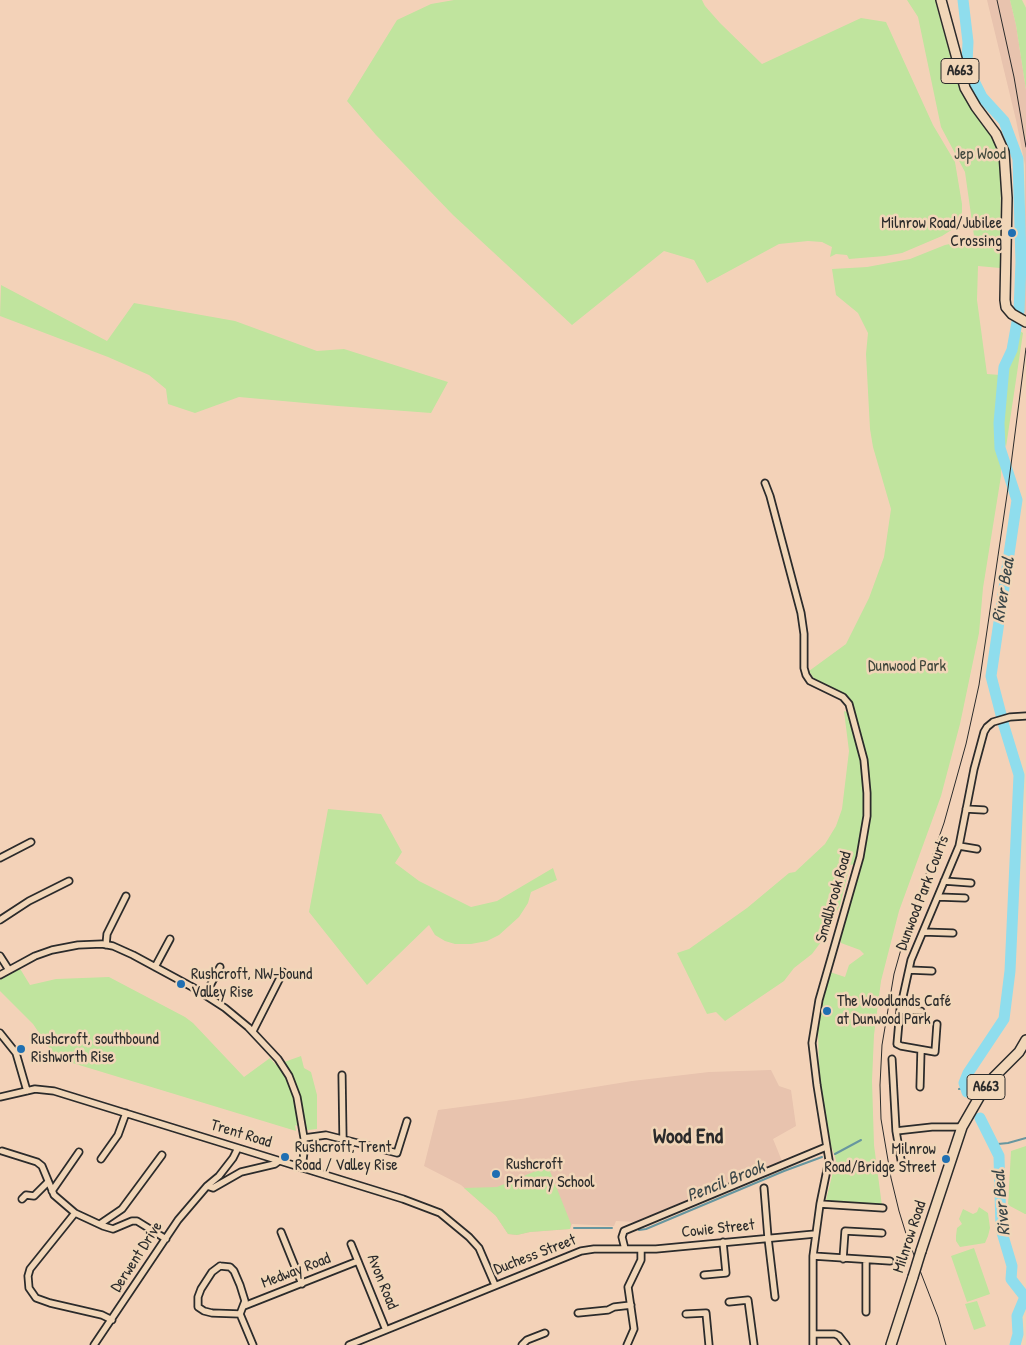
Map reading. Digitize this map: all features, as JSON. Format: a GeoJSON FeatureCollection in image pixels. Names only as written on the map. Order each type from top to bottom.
{"type":"FeatureCollection","features":[{"type":"Feature","properties":{"kind":"main road","name":"A663"},"geometry":{"type":"LineString","coordinates":[[941,0],[965,88],[1001,142],[1004,152],[1007,198],[1006,308],[1026,322]]}},
{"type":"Feature","properties":{"kind":"main road","name":"Milnrow Road"},"geometry":{"type":"LineString","coordinates":[[891,1345],[962,1127],[981,1094],[994,1077],[1019,1052],[1026,1040]]}},
{"type":"Feature","properties":{"kind":"street","name":"Smallbrook Road"},"geometry":{"type":"LineString","coordinates":[[765,483],[801,613],[806,676],[810,681],[843,697],[849,704],[862,750],[868,816],[862,848],[819,1000],[812,1043],[829,1160],[820,1204],[813,1256],[813,1345]]}},
{"type":"Feature","properties":{"kind":"street","name":"Dunwood Park Courts"},"geometry":{"type":"LineString","coordinates":[[937,1024],[935,1052],[897,1044],[900,1010],[909,970],[958,846],[974,769],[984,732],[986,727],[993,722],[1010,717],[1026,716]]}},
{"type":"Feature","properties":{"kind":"street"},"geometry":{"type":"LineString","coordinates":[[966,809],[984,810]]}},
{"type":"Feature","properties":{"kind":"street"},"geometry":{"type":"LineString","coordinates":[[0,858],[31,842]]}},
{"type":"Feature","properties":{"kind":"street"},"geometry":{"type":"LineString","coordinates":[[958,846],[977,849]]}},
{"type":"Feature","properties":{"kind":"street"},"geometry":{"type":"LineString","coordinates":[[0,920],[29,901],[69,881]]}},
{"type":"Feature","properties":{"kind":"street"},"geometry":{"type":"LineString","coordinates":[[944,881],[971,883]]}},
{"type":"Feature","properties":{"kind":"street"},"geometry":{"type":"LineString","coordinates":[[106,945],[107,934],[126,896]]}},
{"type":"Feature","properties":{"kind":"street"},"geometry":{"type":"LineString","coordinates":[[938,897],[965,898]]}},
{"type":"Feature","properties":{"kind":"street"},"geometry":{"type":"LineString","coordinates":[[923,932],[953,933]]}},
{"type":"Feature","properties":{"kind":"street"},"geometry":{"type":"LineString","coordinates":[[154,967],[170,939]]}},
{"type":"Feature","properties":{"kind":"street"},"geometry":{"type":"LineString","coordinates":[[0,975],[35,956],[52,950],[78,945],[106,945],[126,952],[205,995],[225,1008],[253,1031],[278,1058],[289,1076],[297,1097],[304,1138],[302,1168]]}},
{"type":"Feature","properties":{"kind":"street"},"geometry":{"type":"LineString","coordinates":[[0,956],[9,970]]}},
{"type":"Feature","properties":{"kind":"street"},"geometry":{"type":"LineString","coordinates":[[205,995],[220,967]]}},
{"type":"Feature","properties":{"kind":"street"},"geometry":{"type":"LineString","coordinates":[[909,970],[932,971]]}},
{"type":"Feature","properties":{"kind":"street"},"geometry":{"type":"LineString","coordinates":[[253,1031],[283,972]]}},
{"type":"Feature","properties":{"kind":"street"},"geometry":{"type":"LineString","coordinates":[[900,1010],[920,1011]]}},
{"type":"Feature","properties":{"kind":"street"},"geometry":{"type":"LineString","coordinates":[[0,1033],[16,1052],[27,1090]]}},
{"type":"Feature","properties":{"kind":"street"},"geometry":{"type":"LineString","coordinates":[[920,1087],[921,1050]]}},
{"type":"Feature","properties":{"kind":"street"},"geometry":{"type":"LineString","coordinates":[[892,1058],[896,1131],[901,1160]]}},
{"type":"Feature","properties":{"kind":"street"},"geometry":{"type":"LineString","coordinates":[[342,1075],[343,1138]]}},
{"type":"Feature","properties":{"kind":"street","name":"Trent Road"},"geometry":{"type":"LineString","coordinates":[[0,1097],[27,1090],[44,1089],[302,1168],[440,1213],[479,1248],[495,1285]]}},
{"type":"Feature","properties":{"kind":"street"},"geometry":{"type":"LineString","coordinates":[[101,1159],[118,1134],[126,1113]]}},
{"type":"Feature","properties":{"kind":"street"},"geometry":{"type":"LineString","coordinates":[[304,1138],[318,1135],[343,1138],[397,1153],[408,1121]]}},
{"type":"Feature","properties":{"kind":"street"},"geometry":{"type":"LineString","coordinates":[[896,1131],[932,1127],[962,1127]]}},
{"type":"Feature","properties":{"kind":"street"},"geometry":{"type":"LineString","coordinates":[[625,1249],[622,1238],[624,1231],[826,1147]]}},
{"type":"Feature","properties":{"kind":"street","name":"Derwent Drive"},"geometry":{"type":"LineString","coordinates":[[96,1345],[178,1220],[207,1186],[219,1176],[238,1148]]}},
{"type":"Feature","properties":{"kind":"street"},"geometry":{"type":"LineString","coordinates":[[2,1151],[37,1162],[42,1166],[54,1195],[75,1213],[114,1229],[132,1221],[137,1221],[166,1239]]}},
{"type":"Feature","properties":{"kind":"street"},"geometry":{"type":"LineString","coordinates":[[52,1191],[79,1152]]}},
{"type":"Feature","properties":{"kind":"street"},"geometry":{"type":"LineString","coordinates":[[100,1224],[122,1209],[162,1155]]}},
{"type":"Feature","properties":{"kind":"street"},"geometry":{"type":"LineString","coordinates":[[207,1186],[213,1188],[241,1172],[275,1164],[279,1161]]}},
{"type":"Feature","properties":{"kind":"street"},"geometry":{"type":"LineString","coordinates":[[22,1199],[26,1195],[34,1196],[48,1182]]}},
{"type":"Feature","properties":{"kind":"street"},"geometry":{"type":"LineString","coordinates":[[764,1188],[775,1297]]}},
{"type":"Feature","properties":{"kind":"street"},"geometry":{"type":"LineString","coordinates":[[820,1204],[884,1208]]}},
{"type":"Feature","properties":{"kind":"street"},"geometry":{"type":"LineString","coordinates":[[75,1213],[30,1269],[28,1276],[30,1288],[36,1298],[102,1315],[112,1320]]}},
{"type":"Feature","properties":{"kind":"street"},"geometry":{"type":"LineString","coordinates":[[842,1259],[845,1231],[882,1233]]}},
{"type":"Feature","properties":{"kind":"street"},"geometry":{"type":"LineString","coordinates":[[281,1232],[302,1284]]}},
{"type":"Feature","properties":{"kind":"street","name":"Cowie Street"},"geometry":{"type":"LineString","coordinates":[[625,1249],[641,1250],[815,1234]]}},
{"type":"Feature","properties":{"kind":"street"},"geometry":{"type":"LineString","coordinates":[[704,1275],[726,1273],[723,1242]]}},
{"type":"Feature","properties":{"kind":"street","name":"Avon Road"},"geometry":{"type":"LineString","coordinates":[[351,1244],[386,1330]]}},
{"type":"Feature","properties":{"kind":"street","name":"Duchess Street"},"geometry":{"type":"LineString","coordinates":[[349,1345],[581,1251],[625,1249]]}},
{"type":"Feature","properties":{"kind":"street"},"geometry":{"type":"LineString","coordinates":[[627,1345],[634,1329],[628,1287],[641,1260],[641,1250]]}},
{"type":"Feature","properties":{"kind":"street"},"geometry":{"type":"LineString","coordinates":[[813,1256],[890,1261]]}},
{"type":"Feature","properties":{"kind":"street"},"geometry":{"type":"LineString","coordinates":[[866,1260],[866,1312]]}},
{"type":"Feature","properties":{"kind":"street","name":"Medway Road"},"geometry":{"type":"LineString","coordinates":[[244,1306],[358,1261]]}},
{"type":"Feature","properties":{"kind":"street"},"geometry":{"type":"LineString","coordinates":[[240,1314],[212,1313],[198,1307],[198,1297],[201,1289],[216,1268],[224,1266],[234,1270],[245,1301],[240,1314],[253,1345]]}},
{"type":"Feature","properties":{"kind":"street"},"geometry":{"type":"LineString","coordinates":[[729,1302],[748,1300],[754,1345]]}},
{"type":"Feature","properties":{"kind":"street"},"geometry":{"type":"LineString","coordinates":[[578,1312],[631,1306]]}},
{"type":"Feature","properties":{"kind":"street"},"geometry":{"type":"LineString","coordinates":[[686,1314],[706,1313],[709,1345]]}},
{"type":"Feature","properties":{"kind":"street"},"geometry":{"type":"LineString","coordinates":[[522,1345],[527,1340],[545,1333]]}},
{"type":"Feature","properties":{"kind":"street"},"geometry":{"type":"LineString","coordinates":[[812,1334],[835,1334],[846,1345]]}},
{"type":"Feature","properties":{"kind":"shaded area"},"geometry":{"type":"Polygon","coordinates":[[[987,0],[1010,0],[1016,25],[1026,90],[1026,314],[1022,312],[1025,287],[1025,165],[987,0]]]}},
{"type":"Feature","properties":{"kind":"shaded area"},"geometry":{"type":"Polygon","coordinates":[[[771,1070],[779,1086],[791,1090],[796,1126],[773,1139],[782,1161],[636,1222],[616,1221],[614,1226],[572,1224],[570,1229],[530,1232],[517,1235],[508,1234],[496,1216],[461,1185],[424,1166],[438,1110],[632,1081],[709,1072],[771,1070]]]}},
{"type":"Feature","properties":{"kind":"green space"},"geometry":{"type":"Polygon","coordinates":[[[454,0],[702,0],[720,23],[762,64],[861,18],[886,22],[933,125],[955,162],[962,204],[960,220],[953,229],[942,236],[902,253],[885,256],[849,259],[847,255],[836,254],[830,257],[832,247],[822,242],[808,241],[779,244],[707,283],[694,260],[664,251],[572,325],[453,215],[376,135],[347,101],[397,20],[431,4],[454,0]]]}},
{"type":"Feature","properties":{"kind":"green space","name":"Dunwood Park"},"geometry":{"type":"Polygon","coordinates":[[[907,0],[935,0],[958,84],[980,120],[1001,148],[1000,268],[978,266],[977,300],[987,374],[1000,375],[996,430],[1001,476],[983,588],[979,633],[960,724],[941,796],[899,911],[881,981],[874,1035],[872,1081],[874,1145],[882,1206],[825,1204],[836,1160],[831,1145],[819,1073],[818,1025],[830,972],[845,977],[849,965],[864,954],[860,950],[841,943],[841,937],[863,855],[870,816],[870,797],[865,753],[852,703],[849,698],[814,679],[809,671],[846,644],[869,598],[884,557],[891,509],[873,447],[870,429],[866,354],[868,333],[858,313],[836,295],[832,269],[867,267],[910,259],[974,236],[965,172],[941,127],[918,17],[907,0]]]}},
{"type":"Feature","properties":{"kind":"green space"},"geometry":{"type":"Polygon","coordinates":[[[1010,0],[1022,0],[1026,8],[1026,90],[1016,25],[1010,0]]]}},
{"type":"Feature","properties":{"kind":"green space"},"geometry":{"type":"Polygon","coordinates":[[[1,285],[107,341],[134,303],[235,321],[317,351],[344,349],[448,382],[431,413],[239,397],[195,413],[168,404],[166,389],[149,375],[108,357],[0,316],[1,285]]]}},
{"type":"Feature","properties":{"kind":"green space"},"geometry":{"type":"Polygon","coordinates":[[[1020,331],[1023,333],[1006,447],[1001,428],[1008,367],[1015,354],[1020,331]]]}},
{"type":"Feature","properties":{"kind":"green space"},"geometry":{"type":"Polygon","coordinates":[[[844,711],[849,713],[860,754],[865,803],[860,847],[855,864],[850,865],[840,905],[824,938],[812,954],[794,968],[784,981],[725,1021],[716,1012],[707,1014],[677,953],[689,949],[747,908],[789,873],[795,872],[825,844],[836,826],[842,809],[849,751],[844,711]]]}},
{"type":"Feature","properties":{"kind":"green space"},"geometry":{"type":"Polygon","coordinates":[[[328,809],[381,814],[402,852],[395,863],[419,881],[471,907],[497,901],[553,868],[557,880],[531,892],[528,903],[519,917],[499,935],[487,941],[455,944],[435,935],[429,925],[367,985],[309,912],[328,809]]]}},
{"type":"Feature","properties":{"kind":"green space"},"geometry":{"type":"Polygon","coordinates":[[[19,967],[30,985],[56,979],[109,977],[185,1017],[244,1077],[270,1058],[276,1065],[301,1056],[304,1068],[311,1072],[317,1095],[317,1129],[308,1130],[295,1125],[296,1131],[56,1058],[33,1024],[0,991],[0,980],[19,967]]]}},
{"type":"Feature","properties":{"kind":"green space"},"geometry":{"type":"Polygon","coordinates":[[[1026,1146],[1025,1214],[1008,1205],[1011,1151],[1026,1146]]]}},
{"type":"Feature","properties":{"kind":"green space"},"geometry":{"type":"Polygon","coordinates":[[[548,1166],[571,1224],[570,1229],[530,1232],[517,1235],[508,1234],[496,1216],[464,1188],[497,1187],[548,1166]]]}},
{"type":"Feature","properties":{"kind":"green space"},"geometry":{"type":"Polygon","coordinates":[[[979,1207],[988,1213],[990,1228],[985,1243],[960,1247],[956,1241],[956,1236],[957,1228],[962,1224],[959,1219],[963,1209],[973,1214],[977,1212],[979,1207]]]}},
{"type":"Feature","properties":{"kind":"green space"},"geometry":{"type":"Polygon","coordinates":[[[974,1248],[990,1294],[967,1302],[951,1256],[974,1248]]]}},
{"type":"Feature","properties":{"kind":"green space"},"geometry":{"type":"Polygon","coordinates":[[[977,1301],[986,1326],[974,1330],[965,1304],[977,1301]]]}},
{"type":"Feature","properties":{"kind":"waterway","name":"River Beal"},"geometry":{"type":"LineString","coordinates":[[963,0],[969,71],[982,97],[1004,121],[1018,159],[1021,262],[1019,311],[1012,350],[1004,367],[999,423],[1000,448],[1017,500],[991,676],[1019,775],[1010,971],[1004,1019],[968,1073],[964,1083],[967,1092]]}},
{"type":"Feature","properties":{"kind":"waterway","name":"Pencil Brook"},"geometry":{"type":"LineString","coordinates":[[959,1089],[965,1088]]}},
{"type":"Feature","properties":{"kind":"waterway","name":"River Beal"},"geometry":{"type":"LineString","coordinates":[[980,1118],[999,1156],[1001,1229],[1012,1266],[1011,1279],[1025,1297],[1017,1316],[1018,1334],[1015,1345]]}},
{"type":"Feature","properties":{"kind":"waterway"},"geometry":{"type":"LineString","coordinates":[[987,1135],[998,1144],[1026,1138]]}},
{"type":"Feature","properties":{"kind":"waterway","name":"Pencil Brook"},"geometry":{"type":"LineString","coordinates":[[835,1154],[861,1140]]}},
{"type":"Feature","properties":{"kind":"waterway","name":"Pencil Brook"},"geometry":{"type":"LineString","coordinates":[[639,1230],[646,1229],[822,1157]]}},
{"type":"Feature","properties":{"kind":"waterway","name":"Pencil Brook"},"geometry":{"type":"LineString","coordinates":[[574,1228],[612,1228]]}},
{"type":"Feature","properties":{"kind":"tram line"},"geometry":{"type":"LineString","coordinates":[[997,0],[1014,77],[1026,147]]}},
{"type":"Feature","properties":{"kind":"tram line"},"geometry":{"type":"LineString","coordinates":[[946,1345],[938,1317],[907,1237],[891,1178],[881,1119],[882,1045],[894,974],[907,928],[944,823],[966,744],[979,685],[1008,488],[1026,348]]}},
{"type":"Feature","properties":{"kind":"place","name":"Milnrow Road/Jubilee Crossing"},"geometry":{"type":"Point","coordinates":[1012,233]}},
{"type":"Feature","properties":{"kind":"place","name":"Rushcroft, NW-bound Valley Rise"},"geometry":{"type":"Point","coordinates":[181,984]}},
{"type":"Feature","properties":{"kind":"place","name":"The Woodlands Café at Dunwood Park"},"geometry":{"type":"Point","coordinates":[827,1011]}},
{"type":"Feature","properties":{"kind":"place","name":"Rushcroft, southbound Rishworth Rise"},"geometry":{"type":"Point","coordinates":[21,1049]}},
{"type":"Feature","properties":{"kind":"place","name":"Rushcroft, Trent Road / Valley Rise"},"geometry":{"type":"Point","coordinates":[285,1157]}},
{"type":"Feature","properties":{"kind":"place","name":"Milnrow Road/Bridge Street"},"geometry":{"type":"Point","coordinates":[946,1159]}},
{"type":"Feature","properties":{"kind":"place","name":"Rushcroft Primary School"},"geometry":{"type":"Point","coordinates":[496,1174]}},
{"type":"Feature","properties":{"kind":"district","name":"Wood End"},"geometry":{"type":"Point","coordinates":[688,1137]}},
{"type":"Feature","properties":{"kind":"park label","name":"Jep Wood"},"geometry":{"type":"Point","coordinates":[980,155]}}]}
